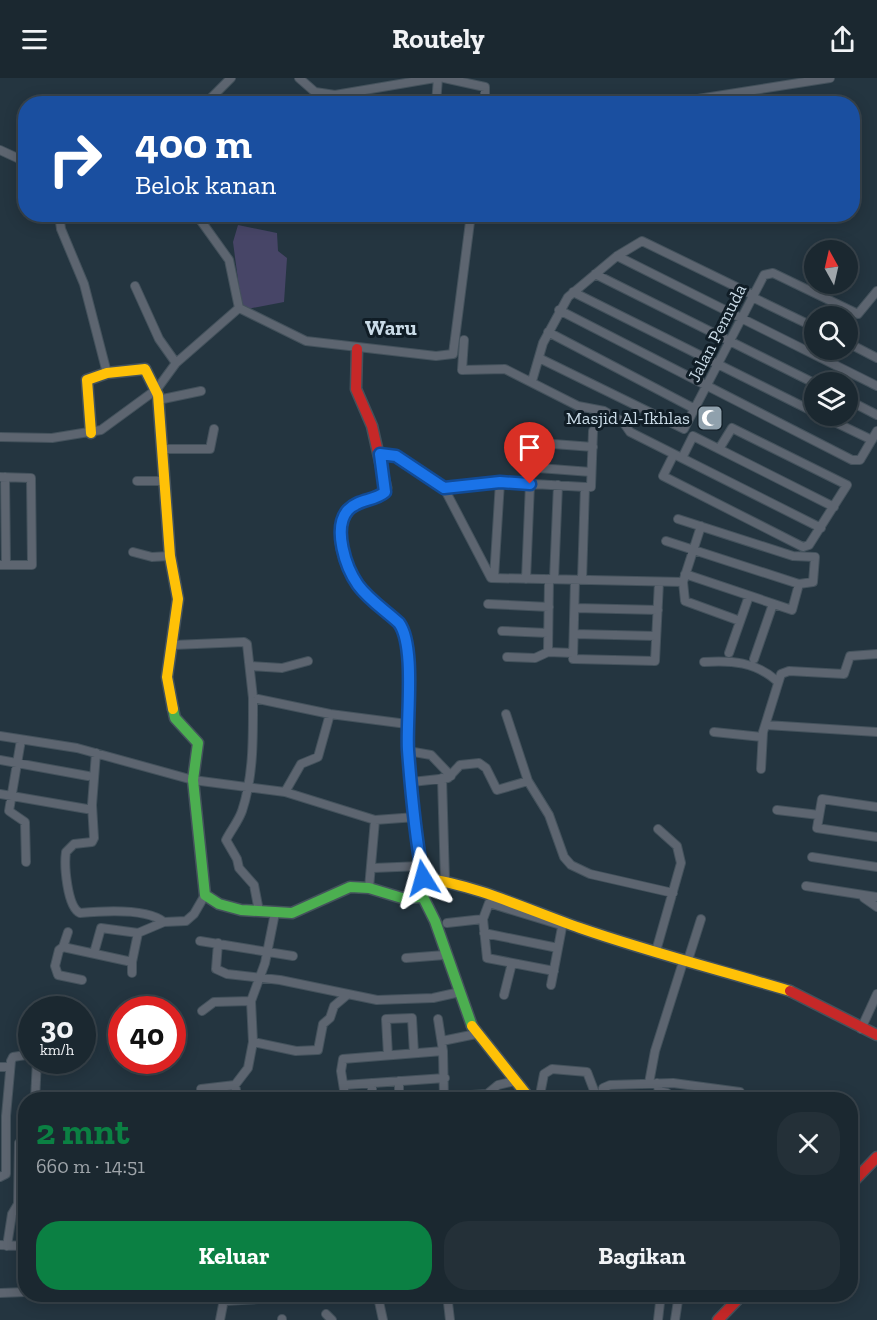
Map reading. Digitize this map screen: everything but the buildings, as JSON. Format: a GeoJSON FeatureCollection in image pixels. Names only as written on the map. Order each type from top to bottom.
{"type":"FeatureCollection","features":[{"type":"Feature","properties":{"kind":"street"},"geometry":{"type":"LineString","coordinates":[[213,96],[231,78]]}},
{"type":"Feature","properties":{"kind":"street"},"geometry":{"type":"LineString","coordinates":[[299,78],[315,92],[335,95],[436,78],[436,96]]}},
{"type":"Feature","properties":{"kind":"street"},"geometry":{"type":"LineString","coordinates":[[444,78],[485,87],[485,96]]}},
{"type":"Feature","properties":{"kind":"street"},"geometry":{"type":"LineString","coordinates":[[716,96],[830,78]]}},
{"type":"Feature","properties":{"kind":"street"},"geometry":{"type":"LineString","coordinates":[[0,150],[18,157]]}},
{"type":"Feature","properties":{"kind":"street"},"geometry":{"type":"LineString","coordinates":[[60,222],[84,284],[107,373]]}},
{"type":"Feature","properties":{"kind":"street"},"geometry":{"type":"LineString","coordinates":[[202,222],[229,260],[239,308]]}},
{"type":"Feature","properties":{"kind":"street"},"geometry":{"type":"LineString","coordinates":[[239,308],[306,341],[352,345],[357,349],[436,356],[453,354],[470,222]]}},
{"type":"Feature","properties":{"kind":"street"},"geometry":{"type":"LineString","coordinates":[[532,381],[548,332],[559,310],[573,292],[617,256],[645,241],[804,322]]}},
{"type":"Feature","properties":{"kind":"street"},"geometry":{"type":"LineString","coordinates":[[617,256],[877,387]]}},
{"type":"Feature","properties":{"kind":"street","name":"Jalan Pemuda"},"geometry":{"type":"LineString","coordinates":[[539,358],[684,429],[764,275],[771,272],[855,314],[861,314],[877,291]]}},
{"type":"Feature","properties":{"kind":"street"},"geometry":{"type":"LineString","coordinates":[[595,274],[804,378]]}},
{"type":"Feature","properties":{"kind":"street"},"geometry":{"type":"LineString","coordinates":[[135,286],[159,339],[176,363]]}},
{"type":"Feature","properties":{"kind":"street"},"geometry":{"type":"LineString","coordinates":[[573,292],[804,407]]}},
{"type":"Feature","properties":{"kind":"street"},"geometry":{"type":"LineString","coordinates":[[158,394],[176,363],[239,308]]}},
{"type":"Feature","properties":{"kind":"street"},"geometry":{"type":"LineString","coordinates":[[559,310],[852,460],[860,460],[877,431]]}},
{"type":"Feature","properties":{"kind":"street"},"geometry":{"type":"LineString","coordinates":[[548,332],[695,409]]}},
{"type":"Feature","properties":{"kind":"street"},"geometry":{"type":"LineString","coordinates":[[464,340],[462,370],[505,369],[579,406],[603,411],[623,423],[630,432],[820,528]]}},
{"type":"Feature","properties":{"kind":"street"},"geometry":{"type":"LineString","coordinates":[[858,348],[877,358]]}},
{"type":"Feature","properties":{"kind":"street"},"geometry":{"type":"LineString","coordinates":[[357,349],[356,389],[372,426],[380,454],[385,492],[351,507],[342,518],[344,552],[357,584],[399,623],[403,632],[409,672],[408,751],[423,878],[423,897],[435,921],[445,955],[476,1034],[524,1092]]}},
{"type":"Feature","properties":{"kind":"street"},"geometry":{"type":"LineString","coordinates":[[91,433],[87,380],[107,373],[143,368],[158,394],[170,556],[178,599],[173,645],[167,664],[167,677],[175,718],[198,743],[193,780],[196,793],[197,846],[206,895],[194,914],[186,921],[164,922],[138,933],[101,928],[94,953]]}},
{"type":"Feature","properties":{"kind":"street"},"geometry":{"type":"LineString","coordinates":[[0,437],[52,438],[91,433],[158,394],[201,391]]}},
{"type":"Feature","properties":{"kind":"street"},"geometry":{"type":"LineString","coordinates":[[858,405],[877,415]]}},
{"type":"Feature","properties":{"kind":"street"},"geometry":{"type":"LineString","coordinates":[[843,426],[872,440]]}},
{"type":"Feature","properties":{"kind":"street"},"geometry":{"type":"LineString","coordinates":[[719,449],[732,428],[847,485],[834,507],[809,546],[803,547],[663,476],[693,436],[834,507]]}},
{"type":"Feature","properties":{"kind":"street"},"geometry":{"type":"LineString","coordinates":[[163,449],[210,449],[214,429]]}},
{"type":"Feature","properties":{"kind":"street"},"geometry":{"type":"LineString","coordinates":[[444,488],[500,482],[591,487],[594,431]]}},
{"type":"Feature","properties":{"kind":"street"},"geometry":{"type":"LineString","coordinates":[[528,432],[525,467],[591,472]]}},
{"type":"Feature","properties":{"kind":"street"},"geometry":{"type":"LineString","coordinates":[[527,442],[593,447]]}},
{"type":"Feature","properties":{"kind":"street"},"geometry":{"type":"LineString","coordinates":[[380,454],[396,456],[444,488],[491,578],[659,582],[684,578],[792,610],[799,584]]}},
{"type":"Feature","properties":{"kind":"street"},"geometry":{"type":"LineString","coordinates":[[3,477],[31,478],[32,565],[3,565],[3,477]]}},
{"type":"Feature","properties":{"kind":"street"},"geometry":{"type":"LineString","coordinates":[[137,481],[165,481]]}},
{"type":"Feature","properties":{"kind":"street"},"geometry":{"type":"LineString","coordinates":[[494,578],[500,482]]}},
{"type":"Feature","properties":{"kind":"street"},"geometry":{"type":"LineString","coordinates":[[526,579],[530,484]]}},
{"type":"Feature","properties":{"kind":"street"},"geometry":{"type":"LineString","coordinates":[[548,652],[558,485]]}},
{"type":"Feature","properties":{"kind":"street"},"geometry":{"type":"LineString","coordinates":[[585,487],[573,659],[655,661],[659,582]]}},
{"type":"Feature","properties":{"kind":"street"},"geometry":{"type":"LineString","coordinates":[[666,541],[799,584],[813,582],[815,557],[793,556],[678,519]]}},
{"type":"Feature","properties":{"kind":"street"},"geometry":{"type":"LineString","coordinates":[[701,526],[684,578],[685,601],[740,621]]}},
{"type":"Feature","properties":{"kind":"street"},"geometry":{"type":"LineString","coordinates":[[133,552],[152,557],[170,556]]}},
{"type":"Feature","properties":{"kind":"street"},"geometry":{"type":"LineString","coordinates":[[729,653],[749,596]]}},
{"type":"Feature","properties":{"kind":"street"},"geometry":{"type":"LineString","coordinates":[[488,604],[549,607]]}},
{"type":"Feature","properties":{"kind":"street"},"geometry":{"type":"LineString","coordinates":[[754,659],[773,604]]}},
{"type":"Feature","properties":{"kind":"street"},"geometry":{"type":"LineString","coordinates":[[575,608],[658,610]]}},
{"type":"Feature","properties":{"kind":"street"},"geometry":{"type":"LineString","coordinates":[[502,631],[548,633]]}},
{"type":"Feature","properties":{"kind":"street"},"geometry":{"type":"LineString","coordinates":[[574,634],[656,636]]}},
{"type":"Feature","properties":{"kind":"street"},"geometry":{"type":"LineString","coordinates":[[173,645],[244,642],[247,644],[251,666],[254,739],[248,788],[239,817],[226,840],[237,859],[239,868],[254,885],[259,912]]}},
{"type":"Feature","properties":{"kind":"street"},"geometry":{"type":"LineString","coordinates":[[507,657],[535,658],[548,652],[573,653]]}},
{"type":"Feature","properties":{"kind":"street"},"geometry":{"type":"LineString","coordinates":[[761,769],[762,737],[777,681],[786,671],[844,674],[849,656],[877,654]]}},
{"type":"Feature","properties":{"kind":"street"},"geometry":{"type":"LineString","coordinates":[[704,662],[726,660],[746,664],[768,673],[777,681]]}},
{"type":"Feature","properties":{"kind":"street"},"geometry":{"type":"LineString","coordinates":[[251,666],[282,668],[308,661]]}},
{"type":"Feature","properties":{"kind":"street"},"geometry":{"type":"LineString","coordinates":[[253,698],[330,714],[408,724]]}},
{"type":"Feature","properties":{"kind":"street"},"geometry":{"type":"LineString","coordinates":[[285,792],[301,764],[318,757],[330,714]]}},
{"type":"Feature","properties":{"kind":"street"},"geometry":{"type":"LineString","coordinates":[[506,714],[528,781],[549,815],[564,857],[571,864],[590,874],[673,892]]}},
{"type":"Feature","properties":{"kind":"street"},"geometry":{"type":"LineString","coordinates":[[766,726],[877,732]]}},
{"type":"Feature","properties":{"kind":"street"},"geometry":{"type":"LineString","coordinates":[[714,732],[762,737]]}},
{"type":"Feature","properties":{"kind":"street"},"geometry":{"type":"LineString","coordinates":[[0,736],[96,753],[193,780],[285,792],[375,820],[416,817]]}},
{"type":"Feature","properties":{"kind":"street"},"geometry":{"type":"LineString","coordinates":[[21,740],[9,811],[25,822],[26,862]]}},
{"type":"Feature","properties":{"kind":"street"},"geometry":{"type":"LineString","coordinates":[[408,751],[431,755],[447,777],[445,881]]}},
{"type":"Feature","properties":{"kind":"street"},"geometry":{"type":"LineString","coordinates":[[96,753],[92,805],[94,838],[92,842],[74,844],[66,852],[66,873],[72,905],[78,913],[134,913],[155,917],[164,922]]}},
{"type":"Feature","properties":{"kind":"street"},"geometry":{"type":"LineString","coordinates":[[0,760],[88,776]]}},
{"type":"Feature","properties":{"kind":"street"},"geometry":{"type":"LineString","coordinates":[[412,782],[447,777],[460,765],[479,763],[486,768],[497,790],[528,781]]}},
{"type":"Feature","properties":{"kind":"street"},"geometry":{"type":"LineString","coordinates":[[0,794],[87,809]]}},
{"type":"Feature","properties":{"kind":"street"},"geometry":{"type":"LineString","coordinates":[[877,807],[822,799],[817,828],[877,837]]}},
{"type":"Feature","properties":{"kind":"street"},"geometry":{"type":"LineString","coordinates":[[777,810],[819,815]]}},
{"type":"Feature","properties":{"kind":"street"},"geometry":{"type":"LineString","coordinates":[[369,888],[373,868],[375,820]]}},
{"type":"Feature","properties":{"kind":"street"},"geometry":{"type":"LineString","coordinates":[[656,951],[681,863],[676,846],[658,829]]}},
{"type":"Feature","properties":{"kind":"street"},"geometry":{"type":"LineString","coordinates":[[812,857],[877,867]]}},
{"type":"Feature","properties":{"kind":"street"},"geometry":{"type":"LineString","coordinates":[[373,868],[421,866]]}},
{"type":"Feature","properties":{"kind":"street"},"geometry":{"type":"LineString","coordinates":[[423,878],[445,881],[524,905],[562,923]]}},
{"type":"Feature","properties":{"kind":"street"},"geometry":{"type":"LineString","coordinates":[[806,886],[877,897]]}},
{"type":"Feature","properties":{"kind":"street"},"geometry":{"type":"LineString","coordinates":[[206,895],[219,904],[259,912],[292,914],[306,909],[334,891],[350,887],[369,888],[402,898],[423,897]]}},
{"type":"Feature","properties":{"kind":"street"},"geometry":{"type":"LineString","coordinates":[[854,894],[869,900],[877,907]]}},
{"type":"Feature","properties":{"kind":"street"},"geometry":{"type":"LineString","coordinates":[[554,971],[487,958],[483,919],[489,903],[800,994],[861,1029],[877,1035]]}},
{"type":"Feature","properties":{"kind":"street"},"geometry":{"type":"LineString","coordinates":[[201,1089],[235,1085],[248,1068],[253,1042],[251,1001],[260,978],[275,913]]}},
{"type":"Feature","properties":{"kind":"street"},"geometry":{"type":"LineString","coordinates":[[447,923],[483,919]]}},
{"type":"Feature","properties":{"kind":"street"},"geometry":{"type":"LineString","coordinates":[[662,1092],[653,1083],[654,1051],[701,919]]}},
{"type":"Feature","properties":{"kind":"street"},"geometry":{"type":"LineString","coordinates":[[551,985],[562,923]]}},
{"type":"Feature","properties":{"kind":"street"},"geometry":{"type":"LineString","coordinates":[[69,932],[63,948],[58,951],[56,974],[82,980]]}},
{"type":"Feature","properties":{"kind":"street"},"geometry":{"type":"LineString","coordinates":[[132,973],[138,933]]}},
{"type":"Feature","properties":{"kind":"street"},"geometry":{"type":"LineString","coordinates":[[484,933],[558,948]]}},
{"type":"Feature","properties":{"kind":"street"},"geometry":{"type":"LineString","coordinates":[[200,940],[293,956]]}},
{"type":"Feature","properties":{"kind":"street"},"geometry":{"type":"LineString","coordinates":[[218,943],[216,965],[218,971],[377,1000],[400,1001],[434,998],[459,992]]}},
{"type":"Feature","properties":{"kind":"street"},"geometry":{"type":"LineString","coordinates":[[63,948],[132,962]]}},
{"type":"Feature","properties":{"kind":"street"},"geometry":{"type":"LineString","coordinates":[[406,958],[445,955]]}},
{"type":"Feature","properties":{"kind":"street"},"geometry":{"type":"LineString","coordinates":[[504,995],[512,963]]}},
{"type":"Feature","properties":{"kind":"street"},"geometry":{"type":"LineString","coordinates":[[861,1029],[877,992]]}},
{"type":"Feature","properties":{"kind":"street"},"geometry":{"type":"LineString","coordinates":[[253,1042],[287,1049],[317,1050],[320,1048],[323,1024],[330,1018],[334,1006],[347,995]]}},
{"type":"Feature","properties":{"kind":"street"},"geometry":{"type":"LineString","coordinates":[[202,1011],[214,1002],[251,1001]]}},
{"type":"Feature","properties":{"kind":"street"},"geometry":{"type":"LineString","coordinates":[[388,1054],[386,1019],[412,1017],[414,1053]]}},
{"type":"Feature","properties":{"kind":"street"},"geometry":{"type":"LineString","coordinates":[[438,1019],[443,1051],[444,1092]]}},
{"type":"Feature","properties":{"kind":"street"},"geometry":{"type":"LineString","coordinates":[[442,1041],[476,1034]]}},
{"type":"Feature","properties":{"kind":"street"},"geometry":{"type":"LineString","coordinates":[[345,1092],[341,1071],[343,1059],[443,1051]]}},
{"type":"Feature","properties":{"kind":"street"},"geometry":{"type":"LineString","coordinates":[[0,1177],[6,1174],[2,1148],[4,1094],[13,1057],[18,1056]]}},
{"type":"Feature","properties":{"kind":"street"},"geometry":{"type":"LineString","coordinates":[[0,1067],[10,1067]]}},
{"type":"Feature","properties":{"kind":"street"},"geometry":{"type":"LineString","coordinates":[[541,1092],[544,1074],[552,1069],[587,1072],[595,1092]]}},
{"type":"Feature","properties":{"kind":"street"},"geometry":{"type":"LineString","coordinates":[[35,1092],[36,1074]]}},
{"type":"Feature","properties":{"kind":"street"},"geometry":{"type":"LineString","coordinates":[[344,1085],[445,1078]]}},
{"type":"Feature","properties":{"kind":"street"},"geometry":{"type":"LineString","coordinates":[[399,1081],[399,1092]]}},
{"type":"Feature","properties":{"kind":"street"},"geometry":{"type":"LineString","coordinates":[[489,1092],[498,1085],[515,1081]]}},
{"type":"Feature","properties":{"kind":"street"},"geometry":{"type":"LineString","coordinates":[[372,1083],[372,1092]]}},
{"type":"Feature","properties":{"kind":"street"},"geometry":{"type":"LineString","coordinates":[[602,1092],[607,1085],[679,1083],[740,1092]]}},
{"type":"Feature","properties":{"kind":"street"},"geometry":{"type":"LineString","coordinates":[[235,1085],[236,1092]]}},
{"type":"Feature","properties":{"kind":"street"},"geometry":{"type":"LineString","coordinates":[[2,1148],[18,1143]]}},
{"type":"Feature","properties":{"kind":"street"},"geometry":{"type":"LineString","coordinates":[[858,1176],[877,1157]]}},
{"type":"Feature","properties":{"kind":"street"},"geometry":{"type":"LineString","coordinates":[[4,1245],[12,1214],[17,1208],[18,1202]]}},
{"type":"Feature","properties":{"kind":"street"},"geometry":{"type":"LineString","coordinates":[[0,1293],[18,1292]]}},
{"type":"Feature","properties":{"kind":"street"},"geometry":{"type":"LineString","coordinates":[[220,1320],[224,1302]]}},
{"type":"Feature","properties":{"kind":"street"},"geometry":{"type":"LineString","coordinates":[[378,1302],[383,1320]]}},
{"type":"Feature","properties":{"kind":"street"},"geometry":{"type":"LineString","coordinates":[[449,1302],[450,1320]]}},
{"type":"Feature","properties":{"kind":"street"},"geometry":{"type":"LineString","coordinates":[[658,1320],[660,1302]]}},
{"type":"Feature","properties":{"kind":"street"},"geometry":{"type":"LineString","coordinates":[[675,1320],[678,1302]]}},
{"type":"Feature","properties":{"kind":"street"},"geometry":{"type":"LineString","coordinates":[[718,1320],[735,1302]]}},
{"type":"Feature","properties":{"kind":"shaded area"},"geometry":{"type":"Polygon","coordinates":[[[238,225],[277,233],[278,251],[287,258],[284,302],[242,310],[233,242],[238,225]]]}},
{"type":"Feature","properties":{"kind":"traffic: fast"},"geometry":{"type":"LineString","coordinates":[[400,624],[408,654],[409,765],[424,878],[423,897],[435,921],[472,1026]]}},
{"type":"Feature","properties":{"kind":"traffic: fast"},"geometry":{"type":"LineString","coordinates":[[173,709],[175,718],[198,743],[193,780],[205,895],[219,904],[241,910],[292,913],[350,887],[369,888],[402,898],[423,897]]}},
{"type":"Feature","properties":{"kind":"traffic: slow"},"geometry":{"type":"LineString","coordinates":[[91,433],[87,380],[107,373],[145,369],[158,395],[170,556],[178,599],[167,677],[173,709]]}},
{"type":"Feature","properties":{"kind":"traffic: slow"},"geometry":{"type":"LineString","coordinates":[[424,878],[484,893],[606,937],[790,991]]}},
{"type":"Feature","properties":{"kind":"traffic: slow"},"geometry":{"type":"LineString","coordinates":[[472,1026],[525,1092]]}},
{"type":"Feature","properties":{"kind":"traffic: jam"},"geometry":{"type":"LineString","coordinates":[[357,349],[356,389],[372,426],[386,488],[379,496],[355,505],[344,517],[341,527],[342,550],[350,572],[362,590],[400,624]]}},
{"type":"Feature","properties":{"kind":"traffic: jam"},"geometry":{"type":"LineString","coordinates":[[790,991],[877,1035]]}},
{"type":"Feature","properties":{"kind":"traffic: jam"},"geometry":{"type":"LineString","coordinates":[[858,1177],[877,1157]]}},
{"type":"Feature","properties":{"kind":"traffic: jam"},"geometry":{"type":"LineString","coordinates":[[718,1320],[735,1302]]}},
{"type":"Feature","properties":{"kind":"place","name":"Masjid Al-Ikhlas"},"geometry":{"type":"Point","coordinates":[710,418]}},
{"type":"Feature","properties":{"kind":"district","name":"Waru"},"geometry":{"type":"Point","coordinates":[391,328]}},
{"type":"Feature","properties":{"kind":"route"},"geometry":{"type":"LineString","coordinates":[[423,878],[408,751],[409,672],[403,632],[399,623],[376,604],[353,577],[344,552],[342,518],[351,507],[385,492],[380,454],[396,456],[444,488],[500,482],[530,484]]}}]}
